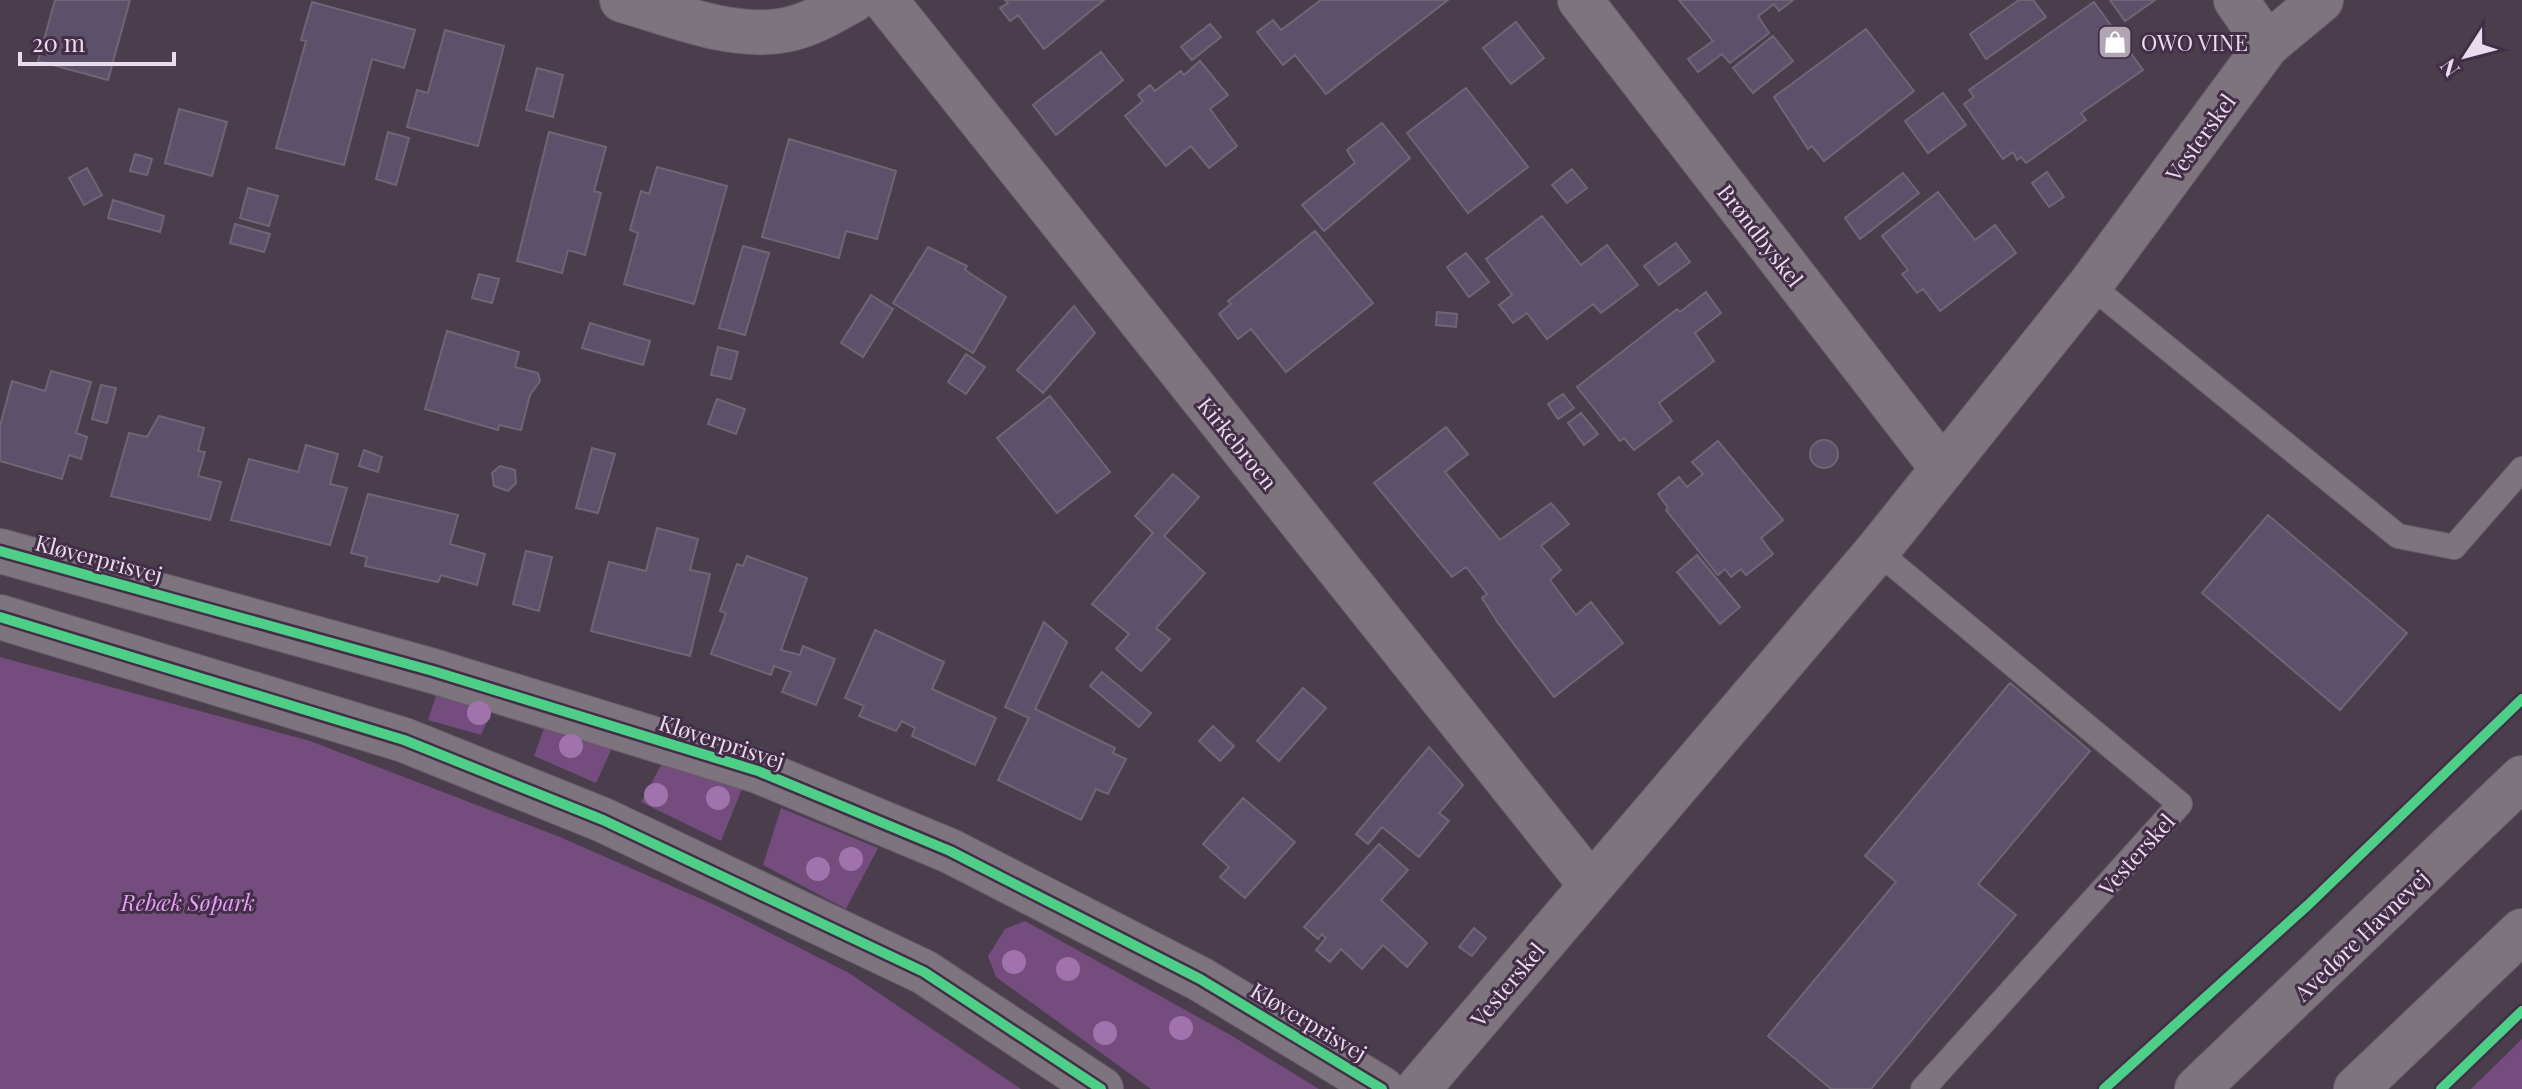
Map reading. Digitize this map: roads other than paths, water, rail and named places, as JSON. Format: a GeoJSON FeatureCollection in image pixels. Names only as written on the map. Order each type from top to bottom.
{"type":"FeatureCollection","features":[{"type":"Feature","properties":{"kind":"street"},"geometry":{"type":"LineString","coordinates":[[622,0],[733,31],[779,31],[817,20],[853,0]]}},
{"type":"Feature","properties":{"kind":"street","name":"Kirkebroen"},"geometry":{"type":"LineString","coordinates":[[885,0],[1591,885]]}},
{"type":"Feature","properties":{"kind":"street","name":"Brøndbyskel"},"geometry":{"type":"LineString","coordinates":[[1580,0],[1943,469]]}},
{"type":"Feature","properties":{"kind":"street"},"geometry":{"type":"LineString","coordinates":[[2236,0],[2267,45]]}},
{"type":"Feature","properties":{"kind":"street","name":"Vesterskel"},"geometry":{"type":"LineString","coordinates":[[1418,1089],[1877,551],[2090,285],[2267,45],[2321,0]]}},
{"type":"Feature","properties":{"kind":"street","name":"Kløverprisvej"},"geometry":{"type":"LineString","coordinates":[[0,551],[433,671],[758,771],[950,851],[1006,879],[1200,979],[1382,1089]]}},
{"type":"Feature","properties":{"kind":"street"},"geometry":{"type":"LineString","coordinates":[[0,617],[404,740],[603,820],[924,972],[1101,1089]]}},
{"type":"Feature","properties":{"kind":"street","name":"Avedøre Havnevej"},"geometry":{"type":"LineString","coordinates":[[2197,1089],[2344,952],[2522,778]]}},
{"type":"Feature","properties":{"kind":"street"},"geometry":{"type":"LineString","coordinates":[[2356,1089],[2522,931]]}},
{"type":"Feature","properties":{"kind":"lane"},"geometry":{"type":"LineString","coordinates":[[2090,285],[2398,536],[2454,547],[2522,469]]}},
{"type":"Feature","properties":{"kind":"lane","name":"Vesterskel"},"geometry":{"type":"LineString","coordinates":[[1877,551],[2180,804],[1923,1089]]}},
{"type":"Feature","properties":{"kind":"place","name":"OWO VINE"},"geometry":{"type":"Point","coordinates":[2115,42]}},
{"type":"Feature","properties":{"kind":"park label","name":"Rebæk Søpark"},"geometry":{"type":"Point","coordinates":[188,902]}}]}
